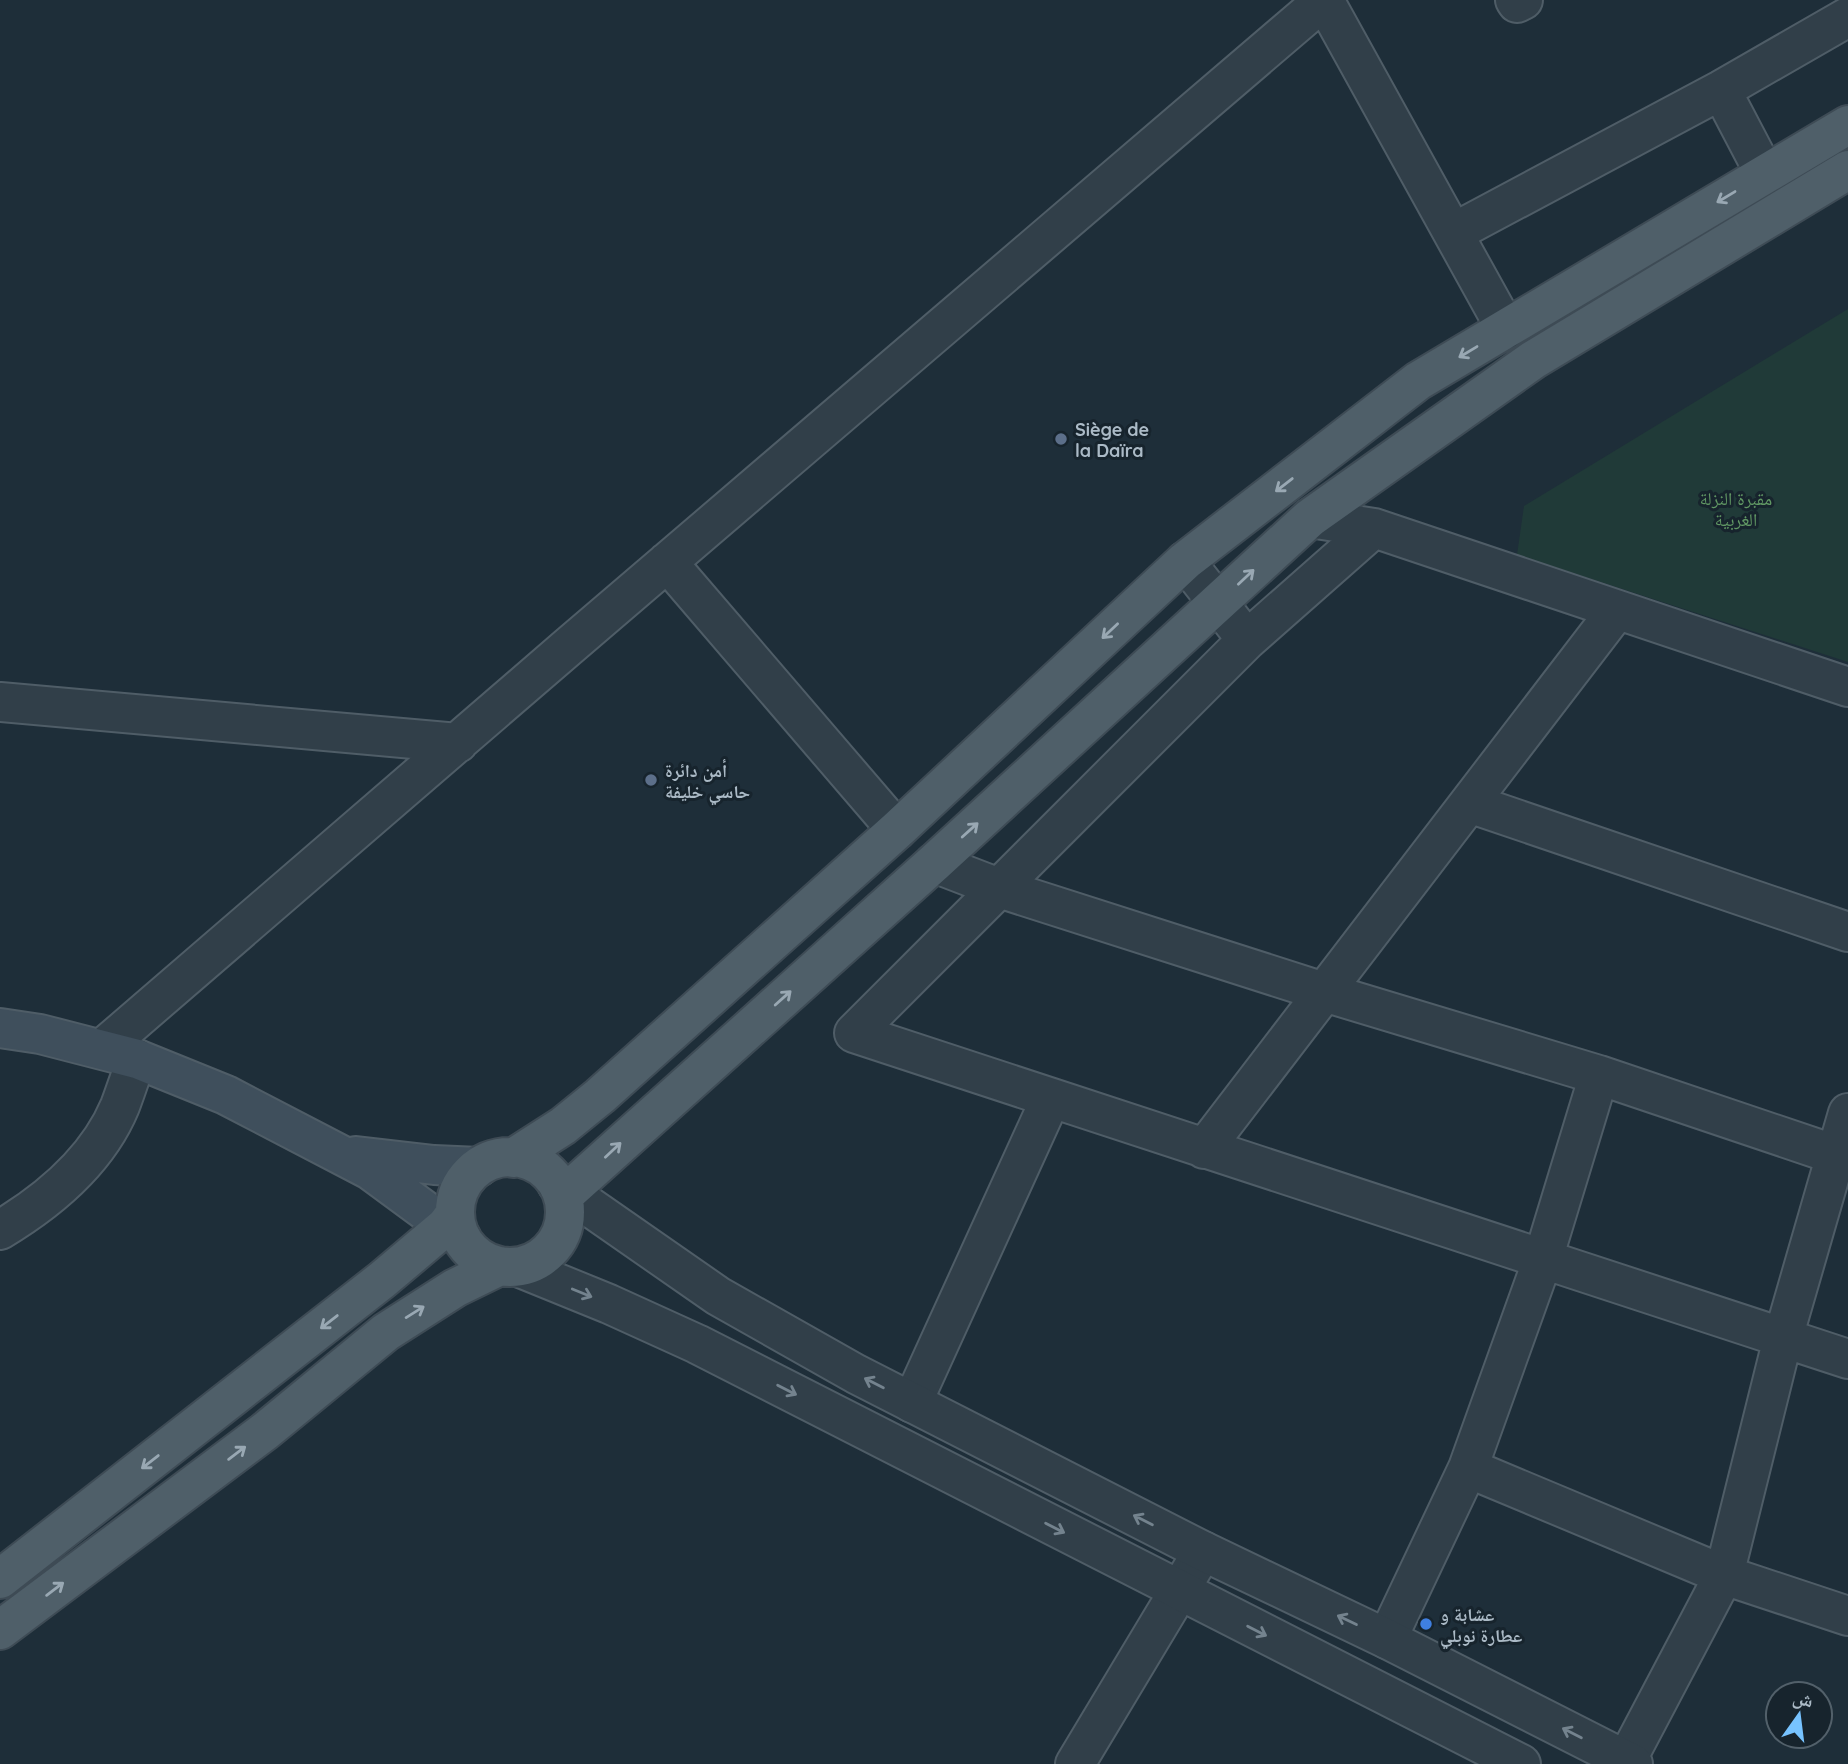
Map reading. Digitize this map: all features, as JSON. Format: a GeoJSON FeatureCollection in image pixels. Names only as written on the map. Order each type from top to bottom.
{"type":"FeatureCollection","features":[{"type":"Feature","properties":{"kind":"main road"},"geometry":{"type":"LineString","coordinates":[[0,1579],[454,1225],[458,1196],[466,1180],[582,1112],[897,830],[1185,561],[1418,381],[1848,125]]}},
{"type":"Feature","properties":{"kind":"main road"},"geometry":{"type":"LineString","coordinates":[[563,1191],[934,863],[1310,518],[1533,360],[1848,170]]}},
{"type":"Feature","properties":{"kind":"main road"},"geometry":{"type":"LineString","coordinates":[[0,1028],[40,1034],[119,1054],[226,1095],[344,1154],[454,1225],[471,1251],[484,1261],[509,1266]]}},
{"type":"Feature","properties":{"kind":"main road"},"geometry":{"type":"LineString","coordinates":[[0,1630],[253,1440],[386,1332],[455,1288],[509,1266],[533,1262],[547,1254],[564,1227],[563,1191],[538,1165],[496,1163],[434,1166],[344,1154]]}},
{"type":"Feature","properties":{"kind":"street"},"geometry":{"type":"LineString","coordinates":[[0,1230],[30,1212],[66,1183],[96,1147],[119,1108],[119,1054],[458,743],[1324,0],[1506,329]]}},
{"type":"Feature","properties":{"kind":"street"},"geometry":{"type":"LineString","coordinates":[[1516,0],[1517,3],[1523,0]]}},
{"type":"Feature","properties":{"kind":"street"},"geometry":{"type":"LineString","coordinates":[[1453,233],[1721,90],[1848,17]]}},
{"type":"Feature","properties":{"kind":"street"},"geometry":{"type":"LineString","coordinates":[[1721,90],[1765,174]]}},
{"type":"Feature","properties":{"kind":"street"},"geometry":{"type":"LineString","coordinates":[[1310,518],[1374,528],[1848,687]]}},
{"type":"Feature","properties":{"kind":"street"},"geometry":{"type":"LineString","coordinates":[[1374,528],[1247,640],[854,1033],[1848,1360]]}},
{"type":"Feature","properties":{"kind":"street"},"geometry":{"type":"LineString","coordinates":[[1185,561],[1247,640]]}},
{"type":"Feature","properties":{"kind":"street"},"geometry":{"type":"LineString","coordinates":[[667,562],[897,830]]}},
{"type":"Feature","properties":{"kind":"street"},"geometry":{"type":"LineString","coordinates":[[1204,1149],[1617,610]]}},
{"type":"Feature","properties":{"kind":"street"},"geometry":{"type":"LineString","coordinates":[[0,702],[458,743]]}},
{"type":"Feature","properties":{"kind":"street"},"geometry":{"type":"LineString","coordinates":[[1469,803],[1848,932]]}},
{"type":"Feature","properties":{"kind":"street"},"geometry":{"type":"LineString","coordinates":[[934,863],[999,888],[1324,992],[1599,1075],[1842,1157]]}},
{"type":"Feature","properties":{"kind":"street"},"geometry":{"type":"LineString","coordinates":[[1387,1639],[1468,1468],[1543,1259],[1599,1075]]}},
{"type":"Feature","properties":{"kind":"street"},"geometry":{"type":"LineString","coordinates":[[912,1403],[1051,1098]]}},
{"type":"Feature","properties":{"kind":"street"},"geometry":{"type":"LineString","coordinates":[[563,1191],[728,1302],[811,1349],[1042,1469],[1630,1762],[1724,1575],[1783,1338],[1842,1157],[1848,1113]]}},
{"type":"Feature","properties":{"kind":"street"},"geometry":{"type":"LineString","coordinates":[[509,1266],[608,1304],[697,1344],[1521,1764]]}},
{"type":"Feature","properties":{"kind":"street"},"geometry":{"type":"LineString","coordinates":[[1468,1468],[1724,1575],[1848,1616]]}},
{"type":"Feature","properties":{"kind":"street"},"geometry":{"type":"LineString","coordinates":[[1019,1510],[1042,1469]]}},
{"type":"Feature","properties":{"kind":"street"},"geometry":{"type":"LineString","coordinates":[[1075,1764],[1203,1550]]}},
{"type":"Feature","properties":{"kind":"green space","name":"مقبرة النزلة الغربية"},"geometry":{"type":"Polygon","coordinates":[[[1848,309],[1848,662],[1517,555],[1524,506],[1848,309]]]}},
{"type":"Feature","properties":{"kind":"place","name":"Siège de la Daïra"},"geometry":{"type":"Point","coordinates":[1061,439]}},
{"type":"Feature","properties":{"kind":"place","name":"أمن دائرة حاسي خليفة"},"geometry":{"type":"Point","coordinates":[651,780]}},
{"type":"Feature","properties":{"kind":"place","name":"عشابة و عطارة نوبلي"},"geometry":{"type":"Point","coordinates":[1426,1624]}}]}
